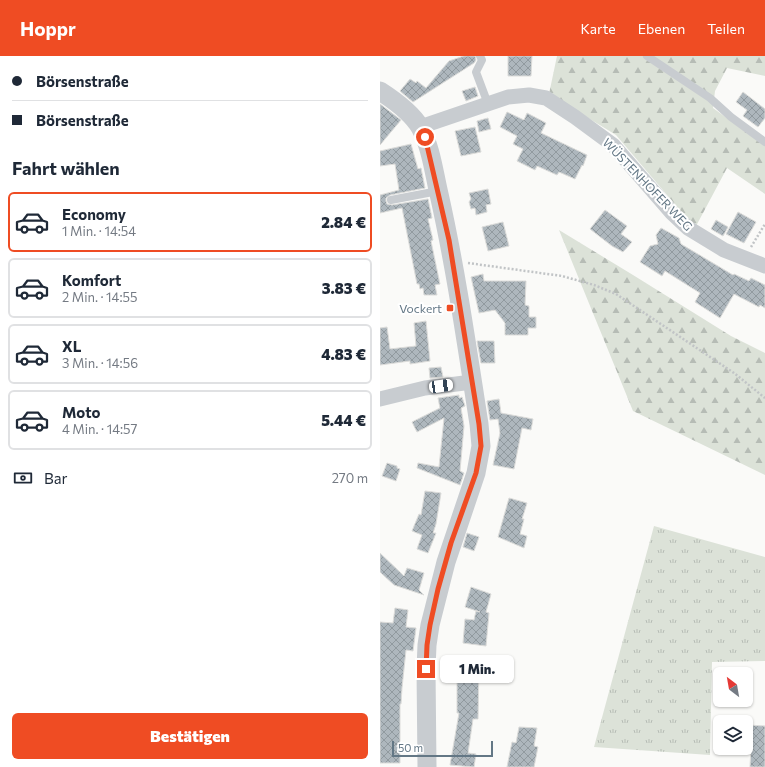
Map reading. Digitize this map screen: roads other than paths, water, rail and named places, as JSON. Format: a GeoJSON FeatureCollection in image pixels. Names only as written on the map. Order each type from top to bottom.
{"type":"FeatureCollection","features":[{"type":"Feature","properties":{"kind":"street"},"geometry":{"type":"LineString","coordinates":[[380,91],[410,115],[420,128],[427,145],[452,261],[479,424],[481,446],[476,473],[438,589],[430,625],[426,669],[427,767]]}},
{"type":"Feature","properties":{"kind":"street","name":"WÜSTENHOFER WEG"},"geometry":{"type":"LineString","coordinates":[[420,128],[508,97],[529,95],[546,98],[613,145],[672,213],[688,228],[724,250],[765,266]]}},
{"type":"Feature","properties":{"kind":"street"},"geometry":{"type":"LineString","coordinates":[[380,399],[425,388],[472,382]]}},
{"type":"Feature","properties":{"kind":"lane"},"geometry":{"type":"LineString","coordinates":[[480,56],[482,60],[476,72],[488,104]]}},
{"type":"Feature","properties":{"kind":"lane"},"geometry":{"type":"LineString","coordinates":[[647,56],[710,98],[731,117],[765,142]]}},
{"type":"Feature","properties":{"kind":"lane"},"geometry":{"type":"LineString","coordinates":[[391,200],[438,191]]}},
{"type":"Feature","properties":{"kind":"place","name":"Vockert"},"geometry":{"type":"Point","coordinates":[450,308]}}]}
